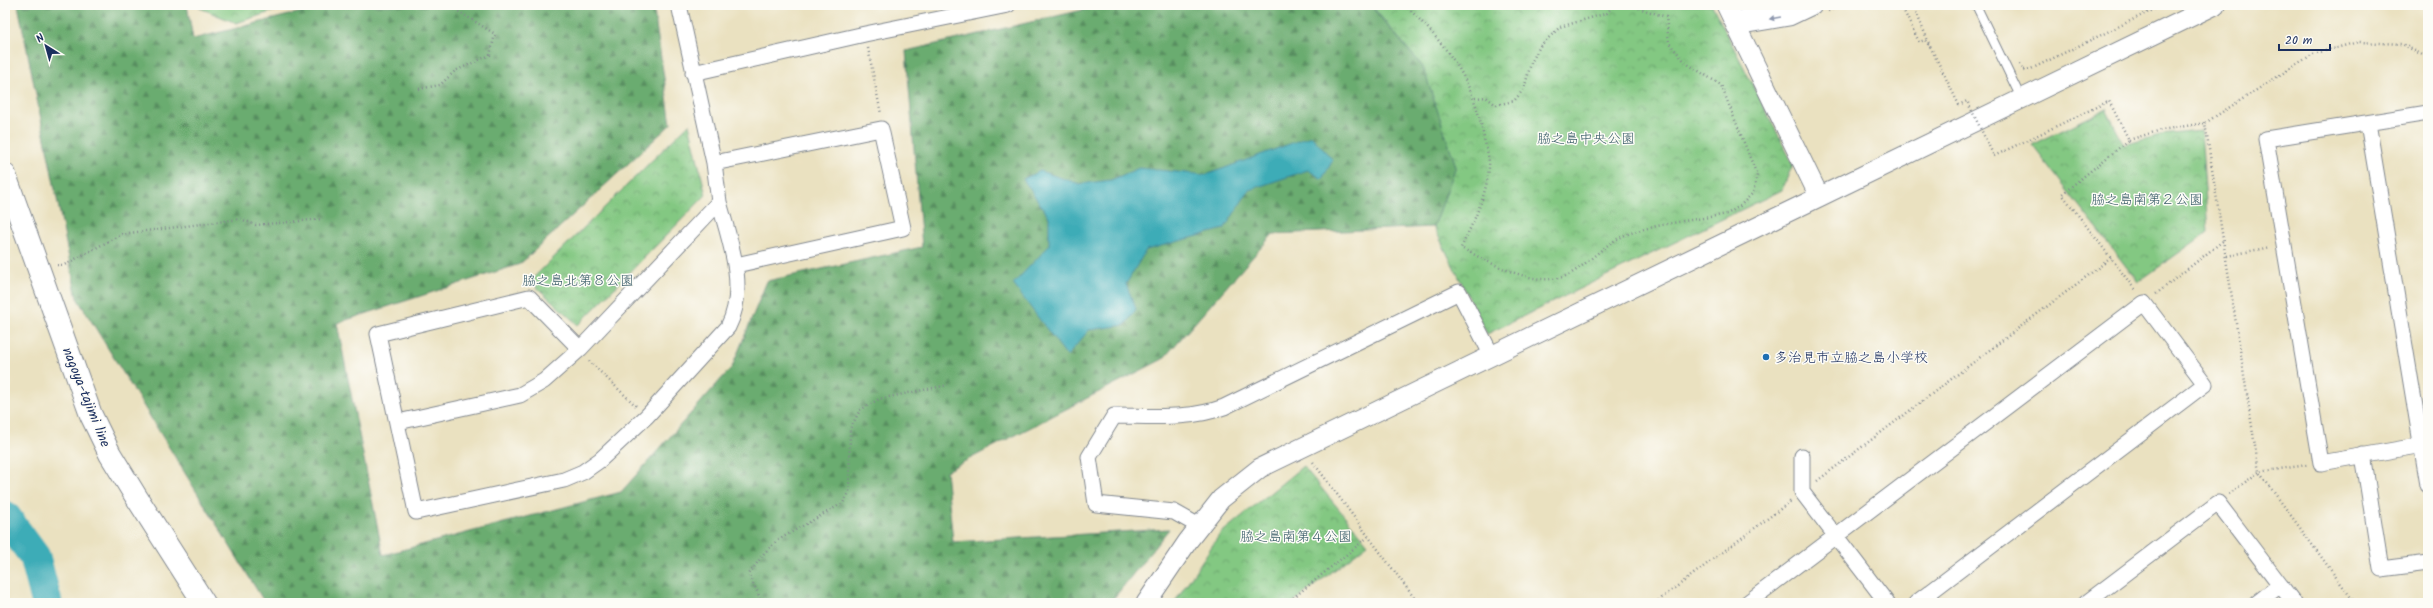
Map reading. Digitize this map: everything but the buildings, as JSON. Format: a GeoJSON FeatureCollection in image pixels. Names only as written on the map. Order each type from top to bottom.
{"type":"FeatureCollection","features":[{"type":"Feature","properties":{"kind":"main road","name":"nagoya-tajimi line"},"geometry":{"type":"LineString","coordinates":[[5,175],[91,415],[107,447],[204,603]]}},
{"type":"Feature","properties":{"kind":"street"},"geometry":{"type":"LineString","coordinates":[[580,349],[529,298],[378,334],[416,512],[564,480],[583,472],[600,460],[647,416],[728,327],[735,313],[736,265],[719,202],[714,162],[679,5]]}},
{"type":"Feature","properties":{"kind":"street"},"geometry":{"type":"LineString","coordinates":[[693,73],[865,34],[1008,5]]}},
{"type":"Feature","properties":{"kind":"street"},"geometry":{"type":"LineString","coordinates":[[1726,5],[1819,196]]}},
{"type":"Feature","properties":{"kind":"street"},"geometry":{"type":"LineString","coordinates":[[1736,25],[1764,5]]}},
{"type":"Feature","properties":{"kind":"street"},"geometry":{"type":"LineString","coordinates":[[1736,25],[1788,16],[1812,5]]}},
{"type":"Feature","properties":{"kind":"street"},"geometry":{"type":"LineString","coordinates":[[1146,603],[1199,526],[1221,499],[1260,468],[1301,446],[2214,5]]}},
{"type":"Feature","properties":{"kind":"street"},"geometry":{"type":"LineString","coordinates":[[2425,444],[2321,463],[2266,139],[2428,113]]}},
{"type":"Feature","properties":{"kind":"street"},"geometry":{"type":"LineString","coordinates":[[2368,123],[2425,444],[2428,486]]}},
{"type":"Feature","properties":{"kind":"street"},"geometry":{"type":"LineString","coordinates":[[714,162],[881,129],[903,228],[736,265]]}},
{"type":"Feature","properties":{"kind":"street"},"geometry":{"type":"LineString","coordinates":[[398,422],[520,395],[544,381],[580,349],[719,202]]}},
{"type":"Feature","properties":{"kind":"street"},"geometry":{"type":"LineString","coordinates":[[1199,526],[1174,512],[1096,504],[1089,457],[1114,416],[1186,416],[1207,413],[1232,403],[1459,292],[1491,354]]}},
{"type":"Feature","properties":{"kind":"street"},"geometry":{"type":"LineString","coordinates":[[1747,603],[2144,303],[2205,384],[1916,603]]}},
{"type":"Feature","properties":{"kind":"street"},"geometry":{"type":"LineString","coordinates":[[2362,455],[2381,569],[2428,563]]}},
{"type":"Feature","properties":{"kind":"street"},"geometry":{"type":"LineString","coordinates":[[1802,456],[1802,492],[1834,536],[1887,603]]}},
{"type":"Feature","properties":{"kind":"street"},"geometry":{"type":"LineString","coordinates":[[2086,603],[2218,503],[2294,603]]}},
{"type":"Feature","properties":{"kind":"street"},"geometry":{"type":"LineString","coordinates":[[2257,603],[2280,586]]}},
{"type":"Feature","properties":{"kind":"lane"},"geometry":{"type":"LineString","coordinates":[[1976,5],[2021,98]]}},
{"type":"Feature","properties":{"kind":"path"},"geometry":{"type":"LineString","coordinates":[[420,89],[440,85],[455,71],[490,55],[495,34],[448,5]]}},
{"type":"Feature","properties":{"kind":"path"},"geometry":{"type":"LineString","coordinates":[[1405,5],[1454,58],[1475,98],[1489,167],[1482,205],[1461,248],[1510,272],[1539,280],[1569,274],[1605,246],[1630,233],[1727,214],[1740,206],[1753,193],[1757,174],[1721,85],[1686,62],[1670,43],[1666,17],[1629,5]]}},
{"type":"Feature","properties":{"kind":"path"},"geometry":{"type":"LineString","coordinates":[[1475,98],[1486,97],[1496,105],[1514,102],[1524,89],[1534,57],[1540,46],[1550,36],[1560,27],[1607,13],[1614,5]]}},
{"type":"Feature","properties":{"kind":"path"},"geometry":{"type":"LineString","coordinates":[[1901,5],[1919,42],[1925,40],[1931,48]]}},
{"type":"Feature","properties":{"kind":"path"},"geometry":{"type":"LineString","coordinates":[[1913,5],[1931,48],[1959,105],[1967,101],[1994,156],[2109,101],[2129,140]]}},
{"type":"Feature","properties":{"kind":"path"},"geometry":{"type":"LineString","coordinates":[[2024,70],[2031,69],[2163,5]]}},
{"type":"Feature","properties":{"kind":"path"},"geometry":{"type":"LineString","coordinates":[[865,34],[882,124],[881,129]]}},
{"type":"Feature","properties":{"kind":"path"},"geometry":{"type":"LineString","coordinates":[[2205,123],[2160,130],[2129,140],[2062,194],[2144,303],[2224,240]]}},
{"type":"Feature","properties":{"kind":"path"},"geometry":{"type":"LineString","coordinates":[[37,263],[64,266],[122,234],[154,228],[241,219],[256,225],[322,219]]}},
{"type":"Feature","properties":{"kind":"path"},"geometry":{"type":"LineString","coordinates":[[2227,256],[2284,244]]}},
{"type":"Feature","properties":{"kind":"path"},"geometry":{"type":"LineString","coordinates":[[1655,603],[2111,258]]}},
{"type":"Feature","properties":{"kind":"path"},"geometry":{"type":"LineString","coordinates":[[580,349],[647,416]]}},
{"type":"Feature","properties":{"kind":"path"},"geometry":{"type":"LineString","coordinates":[[760,603],[760,600],[750,583],[749,574],[765,552],[778,540],[843,503],[849,492],[850,429],[860,410],[879,399],[948,385]]}},
{"type":"Feature","properties":{"kind":"path"},"geometry":{"type":"LineString","coordinates":[[1301,446],[1418,603]]}},
{"type":"Feature","properties":{"kind":"path"},"geometry":{"type":"LineString","coordinates":[[2218,503],[2259,472],[2321,463]]}},
{"type":"Feature","properties":{"kind":"path"},"geometry":{"type":"LineString","coordinates":[[2259,472],[2355,603]]}},
{"type":"Feature","properties":{"kind":"path"},"geometry":{"type":"LineString","coordinates":[[1287,603],[1368,536]]}},
{"type":"Feature","properties":{"kind":"green space"},"geometry":{"type":"Polygon","coordinates":[[[18,5],[187,5],[193,39],[329,5],[653,5],[671,124],[520,264],[337,323],[383,555],[621,492],[732,367],[767,281],[922,247],[906,51],[1104,5],[1370,5],[1423,67],[1456,166],[1434,227],[1273,234],[1163,359],[946,471],[953,542],[1169,529],[1110,603],[265,603],[77,298],[18,5]]]}},
{"type":"Feature","properties":{"kind":"green space"},"geometry":{"type":"Polygon","coordinates":[[[200,5],[284,5],[280,9],[236,23],[200,8],[200,5]]]}},
{"type":"Feature","properties":{"kind":"green space","name":"脇之島中央公園"},"geometry":{"type":"Polygon","coordinates":[[[1371,5],[1712,5],[1793,164],[1782,190],[1487,334],[1434,227],[1456,166],[1423,67],[1371,5]]]}},
{"type":"Feature","properties":{"kind":"green space","name":"脇之島南第２公園"},"geometry":{"type":"Polygon","coordinates":[[[2106,109],[2124,145],[2160,135],[2201,131],[2208,232],[2138,282],[2032,145],[2106,109]]]}},
{"type":"Feature","properties":{"kind":"green space","name":"脇之島北第８公園"},"geometry":{"type":"Polygon","coordinates":[[[689,124],[706,195],[578,325],[530,281],[689,124]]]}},
{"type":"Feature","properties":{"kind":"green space","name":"脇之島南第４公園"},"geometry":{"type":"Polygon","coordinates":[[[1303,466],[1368,544],[1292,603],[1174,603],[1220,534],[1303,466]]]}},
{"type":"Feature","properties":{"kind":"water"},"geometry":{"type":"Polygon","coordinates":[[[1311,136],[1333,160],[1322,179],[1308,170],[1249,190],[1224,229],[1146,250],[1126,284],[1136,309],[1125,325],[1089,330],[1067,356],[1013,284],[1049,246],[1049,217],[1023,179],[1040,171],[1080,184],[1111,180],[1139,168],[1206,175],[1311,136]]]}},
{"type":"Feature","properties":{"kind":"waterway"},"geometry":{"type":"LineString","coordinates":[[5,516],[35,557],[47,603]]}},
{"type":"Feature","properties":{"kind":"place","name":"多治見市立脇之島小学校"},"geometry":{"type":"Point","coordinates":[1766,357]}}]}
